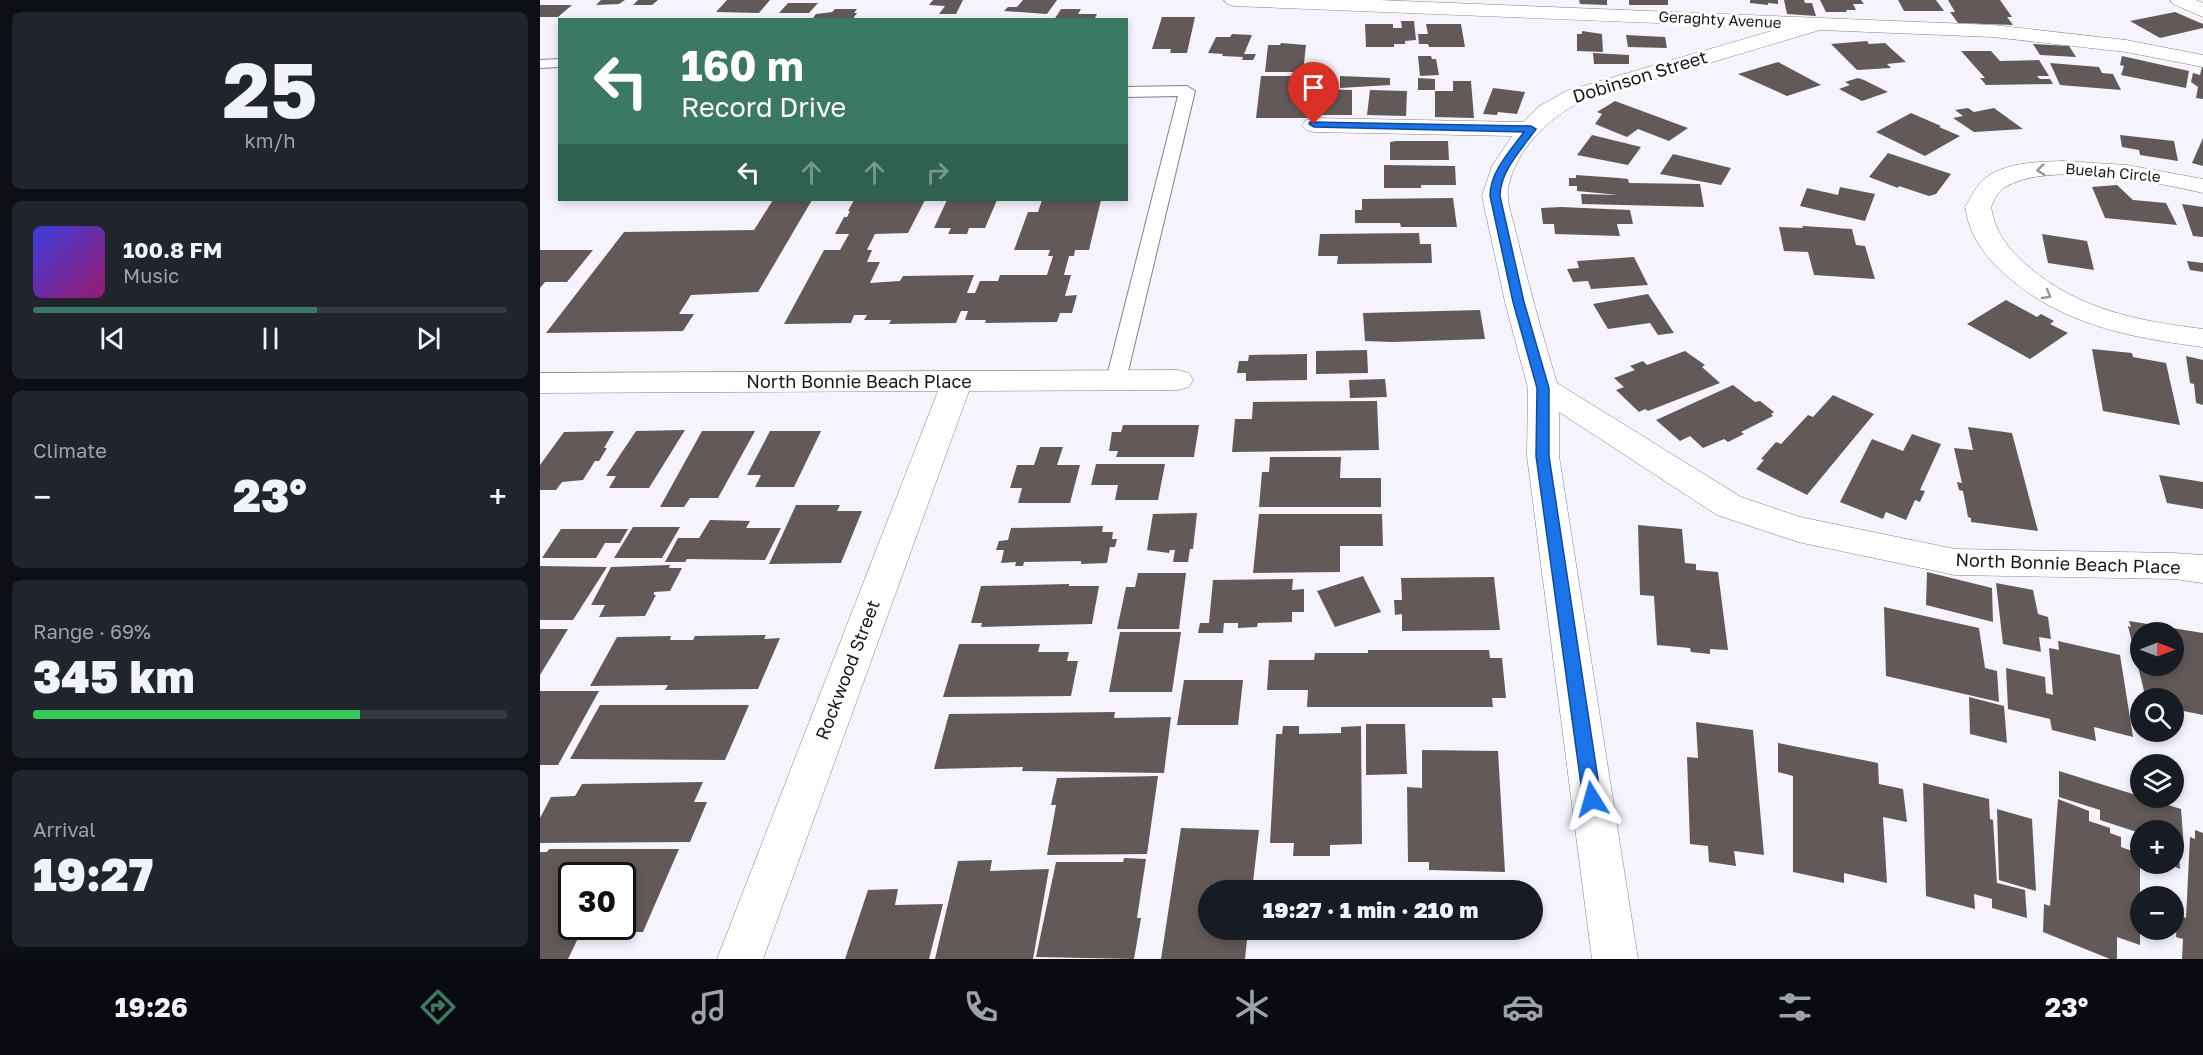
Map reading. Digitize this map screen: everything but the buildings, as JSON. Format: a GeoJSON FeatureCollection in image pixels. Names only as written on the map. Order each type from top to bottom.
{"type":"FeatureCollection","features":[{"type":"Feature","properties":{"kind":"street","name":"Geraghty Avenue"},"geometry":{"type":"LineString","coordinates":[[1234,0],[1993,31],[2126,46],[2203,61]]}},
{"type":"Feature","properties":{"kind":"street"},"geometry":{"type":"LineString","coordinates":[[2180,0],[2203,11]]}},
{"type":"Feature","properties":{"kind":"street","name":"Dobinson Street"},"geometry":{"type":"LineString","coordinates":[[1615,959],[1543,456],[1543,388],[1518,302],[1495,196],[1495,184],[1508,161],[1538,119],[1574,96],[1815,25]]}},
{"type":"Feature","properties":{"kind":"street"},"geometry":{"type":"LineString","coordinates":[[1314,124],[1531,129]]}},
{"type":"Feature","properties":{"kind":"street","name":"Buelah Circle"},"geometry":{"type":"LineString","coordinates":[[2203,186],[2133,172],[2064,168],[2024,172],[1993,184],[1978,207],[1980,225],[1989,245],[2032,286],[2066,306],[2108,321],[2153,332],[2203,338]]}},
{"type":"Feature","properties":{"kind":"street","name":"North Bonnie Beach Place"},"geometry":{"type":"LineString","coordinates":[[540,383],[1178,380]]}},
{"type":"Feature","properties":{"kind":"street","name":"Rockwood Street"},"geometry":{"type":"LineString","coordinates":[[740,959],[957,381]]}},
{"type":"Feature","properties":{"kind":"street","name":"North Bonnie Beach Place"},"geometry":{"type":"LineString","coordinates":[[1543,388],[1729,506],[1798,529],[1955,562],[2174,566],[2203,569]]}},
{"type":"Feature","properties":{"kind":"lane"},"geometry":{"type":"LineString","coordinates":[[540,64],[558,63]]}},
{"type":"Feature","properties":{"kind":"lane"},"geometry":{"type":"LineString","coordinates":[[1116,380],[1187,91],[1128,92]]}},
{"type":"Feature","properties":{"kind":"route"},"geometry":{"type":"LineString","coordinates":[[1314,124],[1531,129],[1495,184],[1495,196],[1518,302],[1543,388],[1543,456],[1592,799]]}}]}
